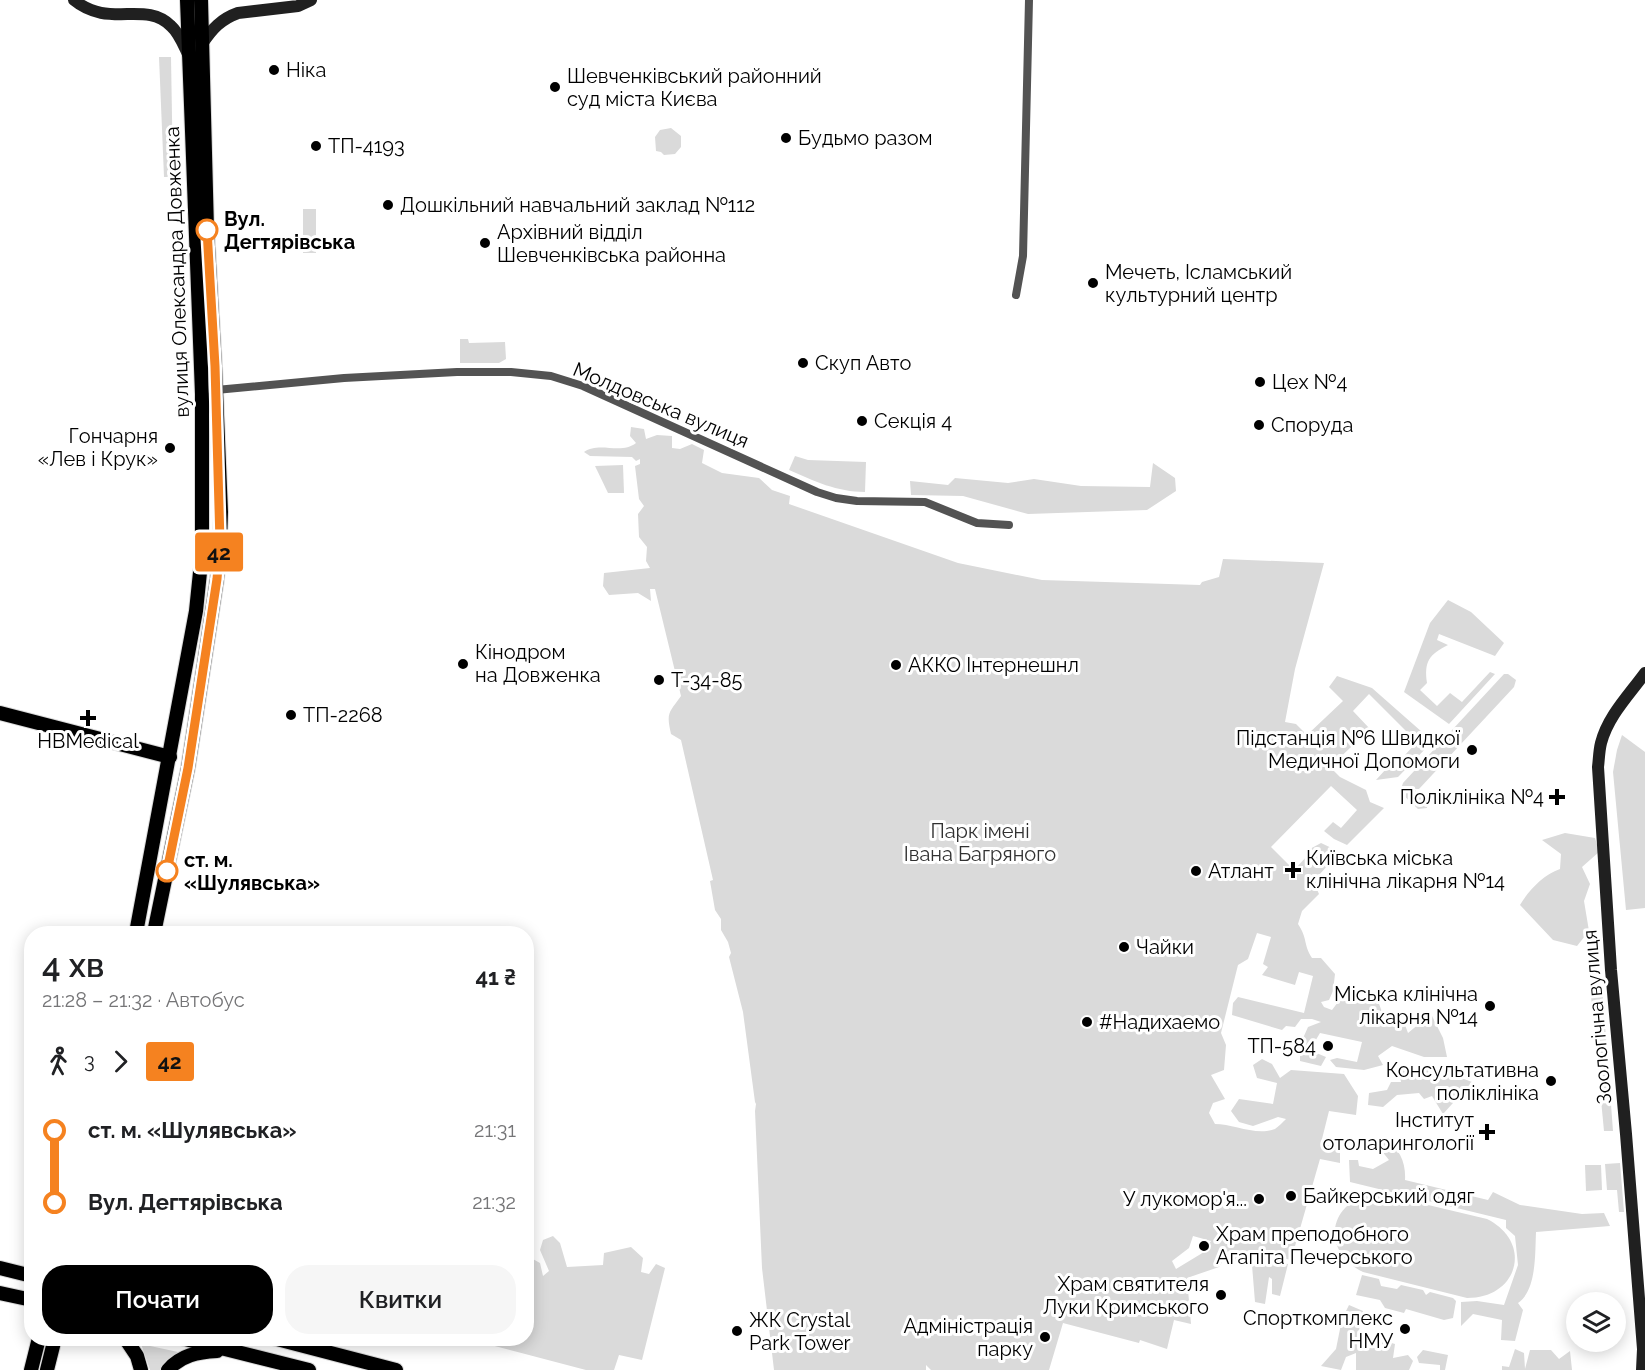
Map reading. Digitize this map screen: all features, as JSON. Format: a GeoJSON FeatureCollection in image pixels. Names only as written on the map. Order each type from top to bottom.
{"type":"FeatureCollection","features":[{"type":"Feature","properties":{"kind":"main road","name":"вулиця Олександра Довженка"},"geometry":{"type":"LineString","coordinates":[[137,926],[196,611],[203,526],[202,378],[187,0]]}},
{"type":"Feature","properties":{"kind":"main road","name":"вулиця Олександра Довженка"},"geometry":{"type":"LineString","coordinates":[[155,926],[188,768],[217,579],[221,512],[207,229],[201,0]]}},
{"type":"Feature","properties":{"kind":"main road"},"geometry":{"type":"LineString","coordinates":[[0,713],[170,758]]}},
{"type":"Feature","properties":{"kind":"main road"},"geometry":{"type":"LineString","coordinates":[[0,1268],[24,1274]]}},
{"type":"Feature","properties":{"kind":"main road"},"geometry":{"type":"LineString","coordinates":[[0,1293],[24,1298]]}},
{"type":"Feature","properties":{"kind":"main road"},"geometry":{"type":"LineString","coordinates":[[31,1370],[37,1346]]}},
{"type":"Feature","properties":{"kind":"main road"},"geometry":{"type":"LineString","coordinates":[[47,1370],[53,1346]]}},
{"type":"Feature","properties":{"kind":"main road"},"geometry":{"type":"LineString","coordinates":[[130,1346],[137,1356],[141,1370]]}},
{"type":"Feature","properties":{"kind":"main road"},"geometry":{"type":"LineString","coordinates":[[212,1346],[309,1370]]}},
{"type":"Feature","properties":{"kind":"main road"},"geometry":{"type":"LineString","coordinates":[[304,1346],[396,1370]]}},
{"type":"Feature","properties":{"kind":"main road"},"geometry":{"type":"LineString","coordinates":[[168,1370],[186,1356],[204,1351],[231,1351]]}},
{"type":"Feature","properties":{"kind":"street"},"geometry":{"type":"LineString","coordinates":[[74,0],[90,10],[106,15],[156,15],[172,27],[188,54]]}},
{"type":"Feature","properties":{"kind":"street"},"geometry":{"type":"LineString","coordinates":[[202,44],[213,28],[230,16],[238,13],[298,6],[311,0]]}},
{"type":"Feature","properties":{"kind":"street"},"geometry":{"type":"LineString","coordinates":[[1016,295],[1023,256],[1025,216],[1029,0]]}},
{"type":"Feature","properties":{"kind":"street","name":"Молдовська вулиця"},"geometry":{"type":"LineString","coordinates":[[216,390],[399,374],[512,372],[551,376],[583,386],[649,414],[817,492],[857,501],[925,502],[977,523],[1009,525]]}},
{"type":"Feature","properties":{"kind":"street","name":"Зоологічна вулиця"},"geometry":{"type":"LineString","coordinates":[[1642,1370],[1643,1349],[1611,970],[1598,767],[1601,743],[1608,726],[1618,708],[1645,673]]}},
{"type":"Feature","properties":{"kind":"green space"},"geometry":{"type":"Polygon","coordinates":[[[159,57],[171,57],[173,177],[164,177],[159,57]]]}},
{"type":"Feature","properties":{"kind":"green space"},"geometry":{"type":"Polygon","coordinates":[[[671,128],[681,136],[681,147],[675,154],[664,155],[656,151],[655,137],[660,130],[671,128]]]}},
{"type":"Feature","properties":{"kind":"green space"},"geometry":{"type":"Polygon","coordinates":[[[303,209],[316,209],[316,253],[303,253],[303,209]]]}},
{"type":"Feature","properties":{"kind":"green space"},"geometry":{"type":"Polygon","coordinates":[[[460,339],[468,339],[469,343],[505,342],[506,359],[499,363],[460,363],[460,339]]]}},
{"type":"Feature","properties":{"kind":"green space","name":"Парк імені Івана Багряного"},"geometry":{"type":"Polygon","coordinates":[[[631,427],[644,429],[646,439],[657,435],[672,436],[672,448],[680,449],[692,444],[704,450],[702,463],[722,473],[759,478],[772,490],[790,496],[789,504],[958,563],[1042,580],[1200,585],[1202,582],[1219,577],[1223,559],[1324,563],[1295,669],[1285,722],[1296,724],[1307,735],[1343,701],[1329,687],[1337,676],[1372,688],[1422,732],[1429,745],[1398,777],[1376,780],[1386,769],[1391,770],[1417,742],[1369,694],[1353,711],[1370,729],[1330,767],[1340,777],[1366,790],[1370,802],[1384,808],[1347,845],[1324,831],[1333,822],[1341,828],[1357,810],[1331,786],[1271,847],[1294,870],[1309,854],[1308,850],[1321,843],[1340,852],[1319,875],[1315,885],[1319,894],[1302,911],[1298,924],[1312,958],[1321,958],[1335,974],[1333,991],[1329,1000],[1321,1002],[1324,1007],[1332,1010],[1350,991],[1361,998],[1378,1001],[1386,1023],[1405,1025],[1408,1033],[1431,1014],[1443,1038],[1447,1057],[1424,1057],[1392,1046],[1378,1056],[1383,1065],[1364,1070],[1336,1067],[1330,1060],[1337,1058],[1357,1062],[1362,1042],[1320,1033],[1314,1043],[1314,1052],[1326,1057],[1321,1066],[1300,1061],[1300,1045],[1308,1027],[1321,1022],[1301,1019],[1295,1027],[1286,1026],[1282,1030],[1232,1015],[1233,1003],[1238,997],[1304,1013],[1313,976],[1299,972],[1295,985],[1262,975],[1268,967],[1263,964],[1271,937],[1257,933],[1248,959],[1238,965],[1221,1033],[1226,1045],[1224,1070],[1211,1075],[1225,1099],[1213,1103],[1209,1113],[1215,1124],[1268,1131],[1275,1129],[1286,1119],[1278,1117],[1253,1126],[1239,1122],[1231,1111],[1239,1099],[1273,1104],[1277,1083],[1257,1078],[1253,1065],[1262,1059],[1272,1064],[1280,1078],[1291,1070],[1344,1074],[1358,1096],[1356,1115],[1329,1111],[1321,1143],[1340,1149],[1340,1163],[1320,1159],[1291,1260],[1257,1252],[1263,1260],[1288,1264],[1280,1296],[1272,1294],[1272,1279],[1269,1277],[1265,1304],[1255,1302],[1252,1265],[1224,1259],[1219,1267],[1187,1278],[1191,1324],[1174,1320],[1167,1349],[1140,1340],[1139,1343],[1063,1323],[1049,1370],[931,1370],[926,1365],[926,1370],[774,1370],[762,1268],[756,1104],[743,1012],[729,957],[731,953],[721,930],[721,919],[715,910],[710,881],[713,880],[681,740],[671,734],[670,713],[681,696],[655,589],[650,589],[651,601],[638,593],[609,595],[603,586],[604,573],[650,568],[646,561],[647,547],[639,537],[638,514],[644,506],[639,499],[635,466],[640,464],[640,459],[636,461],[632,457],[590,456],[584,452],[596,448],[630,446],[636,443],[630,436],[631,427]],[[1193,1236],[1189,1248],[1172,1261],[1176,1269],[1204,1252],[1211,1241],[1193,1236]]]}},
{"type":"Feature","properties":{"kind":"green space"},"geometry":{"type":"Polygon","coordinates":[[[795,456],[808,460],[866,462],[865,492],[835,488],[789,470],[795,456]]]}},
{"type":"Feature","properties":{"kind":"green space"},"geometry":{"type":"Polygon","coordinates":[[[1153,463],[1175,478],[1176,491],[1147,510],[1028,514],[963,496],[911,495],[910,481],[948,485],[955,478],[1008,483],[1034,479],[1081,486],[1150,487],[1153,463]]]}},
{"type":"Feature","properties":{"kind":"green space"},"geometry":{"type":"Polygon","coordinates":[[[623,465],[624,493],[608,493],[595,466],[623,465]]]}},
{"type":"Feature","properties":{"kind":"green space"},"geometry":{"type":"Polygon","coordinates":[[[1448,600],[1471,612],[1504,643],[1495,656],[1439,634],[1437,640],[1448,645],[1436,652],[1429,660],[1426,669],[1427,683],[1420,690],[1437,706],[1450,693],[1462,702],[1490,672],[1495,674],[1449,724],[1404,692],[1430,623],[1448,600]]]}},
{"type":"Feature","properties":{"kind":"green space"},"geometry":{"type":"Polygon","coordinates":[[[1504,674],[1516,680],[1514,687],[1419,789],[1414,789],[1427,802],[1427,808],[1418,809],[1400,792],[1403,783],[1504,674]]]}},
{"type":"Feature","properties":{"kind":"green space"},"geometry":{"type":"Polygon","coordinates":[[[1622,735],[1645,752],[1645,908],[1626,910],[1613,772],[1622,735]]]}},
{"type":"Feature","properties":{"kind":"green space"},"geometry":{"type":"Polygon","coordinates":[[[1565,833],[1595,838],[1599,852],[1582,867],[1590,884],[1584,901],[1589,931],[1577,946],[1553,940],[1520,905],[1537,884],[1560,869],[1561,854],[1542,840],[1565,833]]]}},
{"type":"Feature","properties":{"kind":"green space"},"geometry":{"type":"Polygon","coordinates":[[[1590,985],[1602,985],[1613,1131],[1604,1131],[1590,985]]]}},
{"type":"Feature","properties":{"kind":"green space"},"geometry":{"type":"Polygon","coordinates":[[[1430,1068],[1442,1077],[1451,1074],[1472,1082],[1443,1114],[1432,1096],[1424,1099],[1419,1093],[1397,1095],[1383,1107],[1368,1105],[1369,1093],[1387,1090],[1391,1082],[1401,1082],[1399,1071],[1430,1068]]]}},
{"type":"Feature","properties":{"kind":"green space"},"geometry":{"type":"Polygon","coordinates":[[[1384,1139],[1398,1151],[1404,1168],[1405,1180],[1488,1200],[1493,1192],[1520,1205],[1582,1214],[1604,1213],[1610,1226],[1536,1232],[1534,1270],[1529,1289],[1518,1303],[1523,1310],[1515,1341],[1501,1340],[1502,1320],[1473,1314],[1461,1326],[1461,1302],[1477,1301],[1504,1305],[1518,1265],[1515,1236],[1506,1228],[1506,1220],[1350,1182],[1349,1160],[1358,1160],[1359,1166],[1373,1169],[1389,1160],[1381,1150],[1384,1139]]]}},
{"type":"Feature","properties":{"kind":"green space"},"geometry":{"type":"Polygon","coordinates":[[[1620,1163],[1624,1212],[1619,1212],[1617,1190],[1607,1190],[1605,1164],[1620,1163]]]}},
{"type":"Feature","properties":{"kind":"green space"},"geometry":{"type":"Polygon","coordinates":[[[1585,1165],[1601,1165],[1602,1190],[1586,1191],[1585,1165]]]}},
{"type":"Feature","properties":{"kind":"green space"},"geometry":{"type":"Polygon","coordinates":[[[1368,1194],[1382,1194],[1487,1219],[1501,1229],[1511,1241],[1515,1254],[1514,1267],[1508,1279],[1499,1289],[1485,1296],[1467,1298],[1363,1272],[1341,1253],[1336,1242],[1335,1231],[1337,1220],[1344,1209],[1368,1194]]]}},
{"type":"Feature","properties":{"kind":"green space"},"geometry":{"type":"Polygon","coordinates":[[[553,1236],[560,1243],[567,1267],[603,1265],[604,1253],[631,1247],[643,1258],[641,1272],[649,1274],[656,1264],[665,1268],[642,1360],[619,1355],[614,1370],[586,1370],[494,1346],[534,1346],[534,1260],[540,1263],[543,1276],[549,1271],[540,1250],[543,1240],[553,1236]]]}},
{"type":"Feature","properties":{"kind":"green space"},"geometry":{"type":"Polygon","coordinates":[[[1362,1275],[1379,1279],[1381,1286],[1397,1289],[1401,1285],[1423,1290],[1426,1295],[1430,1292],[1453,1298],[1456,1301],[1453,1318],[1444,1320],[1406,1309],[1404,1313],[1385,1308],[1380,1300],[1356,1295],[1362,1275]]]}},
{"type":"Feature","properties":{"kind":"green space"},"geometry":{"type":"Polygon","coordinates":[[[1349,1305],[1363,1311],[1357,1340],[1369,1344],[1374,1338],[1395,1344],[1393,1358],[1408,1355],[1413,1361],[1409,1370],[1356,1370],[1356,1353],[1346,1357],[1341,1370],[1321,1366],[1336,1349],[1342,1319],[1349,1305]]]}},
{"type":"Feature","properties":{"kind":"green space"},"geometry":{"type":"Polygon","coordinates":[[[142,1346],[178,1352],[160,1370],[150,1370],[142,1346]]]}},
{"type":"Feature","properties":{"kind":"green space"},"geometry":{"type":"Polygon","coordinates":[[[1515,1349],[1524,1353],[1525,1369],[1530,1350],[1551,1350],[1559,1359],[1570,1352],[1572,1370],[1502,1370],[1502,1366],[1509,1367],[1515,1349]]]}},
{"type":"Feature","properties":{"kind":"green space"},"geometry":{"type":"Polygon","coordinates":[[[1423,1350],[1448,1355],[1445,1370],[1440,1370],[1440,1365],[1419,1363],[1417,1357],[1423,1350]]]}},
{"type":"Feature","properties":{"kind":"bus line","name":"42"},"geometry":{"type":"LineString","coordinates":[[167,871],[188,768],[217,579],[220,542],[221,512],[215,366],[207,230]]}},
{"type":"Feature","properties":{"kind":"place","name":"Ніка"},"geometry":{"type":"Point","coordinates":[274,70]}},
{"type":"Feature","properties":{"kind":"place","name":"Шевченківський районний суд міста Києва"},"geometry":{"type":"Point","coordinates":[555,87]}},
{"type":"Feature","properties":{"kind":"place","name":"Будьмо разом"},"geometry":{"type":"Point","coordinates":[786,138]}},
{"type":"Feature","properties":{"kind":"place","name":"ТП-4193"},"geometry":{"type":"Point","coordinates":[316,146]}},
{"type":"Feature","properties":{"kind":"place","name":"Дошкільний навчальний заклад №112"},"geometry":{"type":"Point","coordinates":[388,205]}},
{"type":"Feature","properties":{"kind":"place","name":"Вул. Дегтярівська"},"geometry":{"type":"Point","coordinates":[207,230]}},
{"type":"Feature","properties":{"kind":"place","name":"Архівний відділ Шевченківська районна"},"geometry":{"type":"Point","coordinates":[485,243]}},
{"type":"Feature","properties":{"kind":"place","name":"Мечеть, Ісламський культурний центр"},"geometry":{"type":"Point","coordinates":[1093,283]}},
{"type":"Feature","properties":{"kind":"place","name":"Скуп Авто"},"geometry":{"type":"Point","coordinates":[803,363]}},
{"type":"Feature","properties":{"kind":"place","name":"Цех №4"},"geometry":{"type":"Point","coordinates":[1260,382]}},
{"type":"Feature","properties":{"kind":"place","name":"Секція 4"},"geometry":{"type":"Point","coordinates":[862,421]}},
{"type":"Feature","properties":{"kind":"place","name":"Споруда"},"geometry":{"type":"Point","coordinates":[1259,425]}},
{"type":"Feature","properties":{"kind":"place","name":"Гончарня «Лев і Крук»"},"geometry":{"type":"Point","coordinates":[170,448]}},
{"type":"Feature","properties":{"kind":"place","name":"Кінодром на Довженка"},"geometry":{"type":"Point","coordinates":[463,664]}},
{"type":"Feature","properties":{"kind":"place","name":"АККО Інтернешнл"},"geometry":{"type":"Point","coordinates":[896,665]}},
{"type":"Feature","properties":{"kind":"place","name":"Т-34-85"},"geometry":{"type":"Point","coordinates":[659,680]}},
{"type":"Feature","properties":{"kind":"place","name":"ТП-2268"},"geometry":{"type":"Point","coordinates":[291,715]}},
{"type":"Feature","properties":{"kind":"place","name":"HBMedical"},"geometry":{"type":"Point","coordinates":[88,718]}},
{"type":"Feature","properties":{"kind":"place","name":"Підстанція №6 Швидкої Медичної Допомоги"},"geometry":{"type":"Point","coordinates":[1472,750]}},
{"type":"Feature","properties":{"kind":"place","name":"Поліклініка №4"},"geometry":{"type":"Point","coordinates":[1557,797]}},
{"type":"Feature","properties":{"kind":"place","name":"Київська міська клінічна лікарня №14"},"geometry":{"type":"Point","coordinates":[1293,870]}},
{"type":"Feature","properties":{"kind":"place","name":"ст. м. «Шулявська»"},"geometry":{"type":"Point","coordinates":[167,871]}},
{"type":"Feature","properties":{"kind":"place","name":"Атлант"},"geometry":{"type":"Point","coordinates":[1196,871]}},
{"type":"Feature","properties":{"kind":"place","name":"Чайки"},"geometry":{"type":"Point","coordinates":[1124,947]}},
{"type":"Feature","properties":{"kind":"place","name":"Міська клінічна лікарня №14"},"geometry":{"type":"Point","coordinates":[1490,1006]}},
{"type":"Feature","properties":{"kind":"place","name":"#Надихаемо"},"geometry":{"type":"Point","coordinates":[1087,1022]}},
{"type":"Feature","properties":{"kind":"place","name":"ТП-584"},"geometry":{"type":"Point","coordinates":[1328,1046]}},
{"type":"Feature","properties":{"kind":"place","name":"Консультативна поліклініка"},"geometry":{"type":"Point","coordinates":[1551,1081]}},
{"type":"Feature","properties":{"kind":"place","name":"Інститут отоларингології"},"geometry":{"type":"Point","coordinates":[1487,1132]}},
{"type":"Feature","properties":{"kind":"place","name":"Байкерський одяг"},"geometry":{"type":"Point","coordinates":[1291,1196]}},
{"type":"Feature","properties":{"kind":"place","name":"У лукомор'я..."},"geometry":{"type":"Point","coordinates":[1259,1199]}},
{"type":"Feature","properties":{"kind":"place","name":"Храм преподобного Агапіта Печерського"},"geometry":{"type":"Point","coordinates":[1204,1246]}},
{"type":"Feature","properties":{"kind":"place","name":"Храм святителя Луки Кримського"},"geometry":{"type":"Point","coordinates":[1221,1295]}},
{"type":"Feature","properties":{"kind":"place","name":"Спорткомплекс НМУ"},"geometry":{"type":"Point","coordinates":[1405,1329]}},
{"type":"Feature","properties":{"kind":"place","name":"ЖК Crystal Park Tower"},"geometry":{"type":"Point","coordinates":[737,1331]}},
{"type":"Feature","properties":{"kind":"place","name":"Адміністрація парку"},"geometry":{"type":"Point","coordinates":[1045,1337]}}]}
